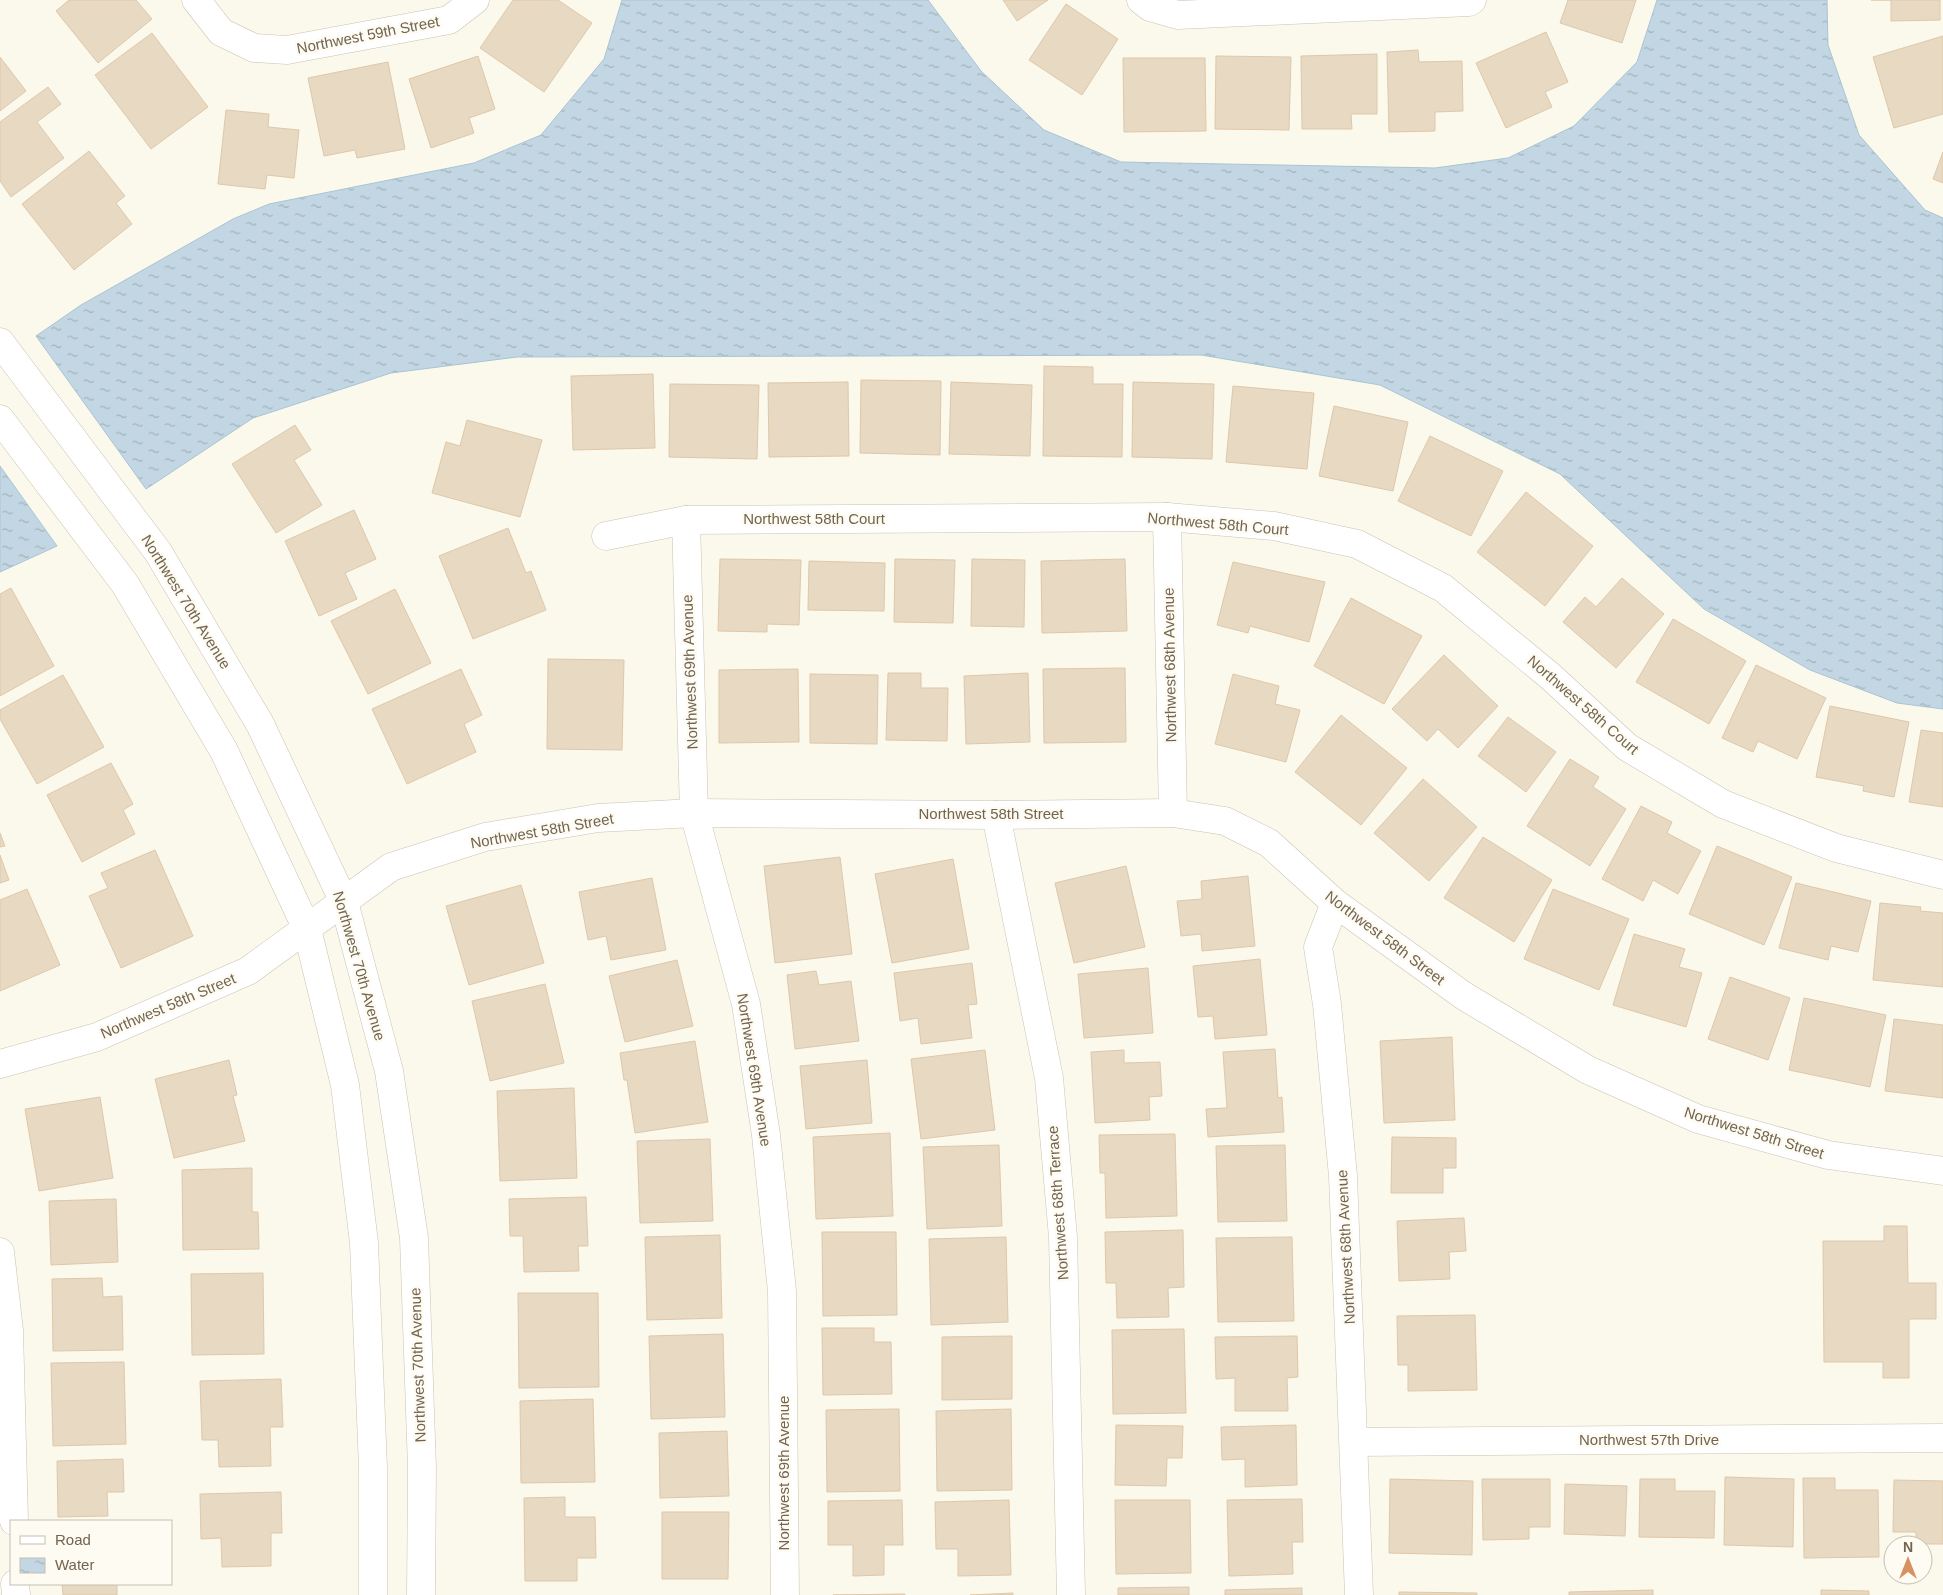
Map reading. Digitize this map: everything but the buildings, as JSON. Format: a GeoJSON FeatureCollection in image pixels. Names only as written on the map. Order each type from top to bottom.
{"type":"FeatureCollection","features":[{"type":"Feature","properties":{"kind":"street","name":"Northwest 59th Street"},"geometry":{"type":"LineString","coordinates":[[196,0],[221,32],[254,48],[287,50],[449,20],[475,0]]}},
{"type":"Feature","properties":{"kind":"street"},"geometry":{"type":"LineString","coordinates":[[1146,3],[1178,15],[1469,2],[1472,0]]}},
{"type":"Feature","properties":{"kind":"street","name":"Northwest 70th Avenue"},"geometry":{"type":"LineString","coordinates":[[0,342],[158,552],[260,724],[344,902],[389,1071],[414,1238],[422,1468],[421,1595]]}},
{"type":"Feature","properties":{"kind":"street"},"geometry":{"type":"LineString","coordinates":[[0,419],[125,584],[224,751],[307,929],[345,1085],[364,1244],[373,1468],[373,1595]]}},
{"type":"Feature","properties":{"kind":"street","name":"Northwest 58th Court"},"geometry":{"type":"LineString","coordinates":[[606,536],[686,520],[1167,517],[1274,526],[1357,544],[1442,588],[1550,676],[1627,747],[1723,804],[1836,848],[1943,875]]}},
{"type":"Feature","properties":{"kind":"street","name":"Northwest 68th Avenue"},"geometry":{"type":"LineString","coordinates":[[1167,517],[1173,813]]}},
{"type":"Feature","properties":{"kind":"street","name":"Northwest 69th Avenue"},"geometry":{"type":"LineString","coordinates":[[686,520],[694,813],[746,1004],[766,1136],[782,1291],[785,1595]]}},
{"type":"Feature","properties":{"kind":"street","name":"Northwest 58th Street"},"geometry":{"type":"LineString","coordinates":[[0,1064],[97,1037],[248,971],[391,867],[485,837],[598,818],[694,813],[996,816],[1173,813],[1225,821],[1269,843],[1335,903],[1464,996],[1588,1070],[1698,1119],[1828,1155],[1943,1171]]}},
{"type":"Feature","properties":{"kind":"street","name":"Northwest 68th Terrace"},"geometry":{"type":"LineString","coordinates":[[996,816],[1049,1078],[1063,1237],[1071,1595]]}},
{"type":"Feature","properties":{"kind":"street","name":"Northwest 68th Avenue"},"geometry":{"type":"LineString","coordinates":[[1335,903],[1318,947],[1327,1004],[1343,1176],[1359,1595]]}},
{"type":"Feature","properties":{"kind":"street"},"geometry":{"type":"LineString","coordinates":[[0,1252],[9,1330],[14,1520]]}},
{"type":"Feature","properties":{"kind":"street","name":"Northwest 57th Drive"},"geometry":{"type":"LineString","coordinates":[[1354,1442],[1943,1438]]}},
{"type":"Feature","properties":{"kind":"water"},"geometry":{"type":"Polygon","coordinates":[[[622,0],[928,0],[981,71],[1044,130],[1121,162],[1435,168],[1508,158],[1574,126],[1637,62],[1657,0],[1827,0],[1828,45],[1859,135],[1925,210],[1943,218],[1943,709],[1897,703],[1810,670],[1704,609],[1560,474],[1380,385],[1201,355],[517,357],[391,373],[253,418],[146,489],[36,336],[81,305],[233,219],[269,204],[474,163],[541,135],[604,59],[622,0]]]}},
{"type":"Feature","properties":{"kind":"water"},"geometry":{"type":"Polygon","coordinates":[[[0,466],[57,546],[0,572],[0,466]]]}}]}
